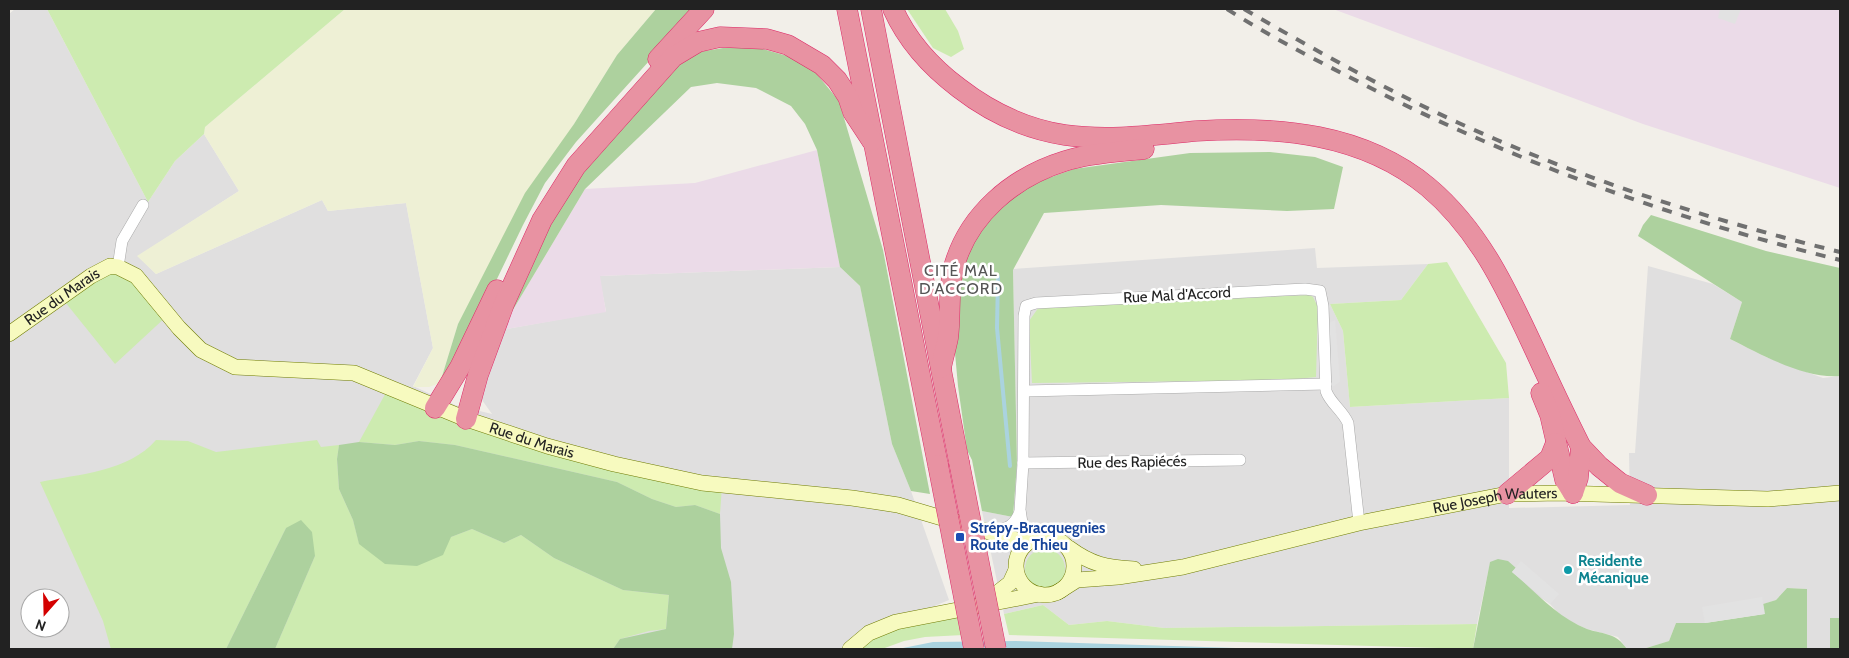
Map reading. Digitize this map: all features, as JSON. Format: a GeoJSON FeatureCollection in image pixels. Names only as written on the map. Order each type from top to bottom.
{"type":"FeatureCollection","features":[{"type":"Feature","properties":{"kind":"highway"},"geometry":{"type":"LineString","coordinates":[[436,408],[460,367],[533,215],[551,184],[568,159],[704,9]]}},
{"type":"Feature","properties":{"kind":"highway"},"geometry":{"type":"LineString","coordinates":[[847,9],[974,649]]}},
{"type":"Feature","properties":{"kind":"highway"},"geometry":{"type":"LineString","coordinates":[[871,9],[996,649]]}},
{"type":"Feature","properties":{"kind":"highway"},"geometry":{"type":"LineString","coordinates":[[893,9],[918,50],[940,74],[1002,116],[1044,131],[1075,136],[1112,138],[1200,131],[1293,132],[1324,137],[1356,146],[1407,171],[1449,206],[1470,230],[1490,259],[1581,447],[1599,466],[1620,483],[1647,495]]}},
{"type":"Feature","properties":{"kind":"highway"},"geometry":{"type":"LineString","coordinates":[[466,420],[478,375],[501,313],[542,220],[576,166],[673,57],[698,42],[720,37],[752,37],[788,45],[822,65],[837,80],[848,97],[853,112],[872,141]]}},
{"type":"Feature","properties":{"kind":"highway"},"geometry":{"type":"LineString","coordinates":[[941,368],[948,337],[948,301],[954,269],[963,243],[980,216],[999,196],[1020,180],[1066,160],[1093,155],[1200,144],[1255,142],[1322,148],[1375,167],[1396,179],[1434,209],[1458,237],[1496,295],[1550,415],[1565,480],[1573,493]]}},
{"type":"Feature","properties":{"kind":"highway"},"geometry":{"type":"LineString","coordinates":[[1507,494],[1550,458],[1556,443]]}},
{"type":"Feature","properties":{"kind":"highway"},"geometry":{"type":"LineString","coordinates":[[1573,493],[1578,478],[1581,447]]}},
{"type":"Feature","properties":{"kind":"street","name":"Rue du Marais"},"geometry":{"type":"LineString","coordinates":[[118,267],[122,241],[143,205]]}},
{"type":"Feature","properties":{"kind":"street","name":"Rue du Marais"},"geometry":{"type":"LineString","coordinates":[[9,334],[91,276],[110,266],[118,267],[136,276],[178,328],[201,350],[215,359],[245,368],[354,373],[370,378],[466,420],[565,451],[679,478],[722,486],[852,498],[891,504],[1031,541]]}},
{"type":"Feature","properties":{"kind":"street","name":"Rue Mal d'Accord"},"geometry":{"type":"LineString","coordinates":[[1031,541],[1020,510],[1024,463],[1024,316],[1026,306],[1036,303],[1305,289],[1320,291],[1323,306],[1328,397],[1344,414],[1348,423],[1358,523]]}},
{"type":"Feature","properties":{"kind":"street"},"geometry":{"type":"LineString","coordinates":[[1025,391],[1326,384]]}},
{"type":"Feature","properties":{"kind":"street","name":"Rue des Rapiécés"},"geometry":{"type":"LineString","coordinates":[[1024,463],[1240,460]]}},
{"type":"Feature","properties":{"kind":"street","name":"Rue Joseph Wauters"},"geometry":{"type":"LineString","coordinates":[[1058,592],[1077,580],[1183,567],[1358,523],[1507,494],[1573,493],[1768,499],[1840,492]]}},
{"type":"Feature","properties":{"kind":"street"},"geometry":{"type":"LineString","coordinates":[[988,531],[1006,530],[1012,526],[1020,510]]}},
{"type":"Feature","properties":{"kind":"street","name":"Rue du Marais"},"geometry":{"type":"LineString","coordinates":[[988,531],[1012,547],[1017,555],[1016,565]]}},
{"type":"Feature","properties":{"kind":"street"},"geometry":{"type":"LineString","coordinates":[[850,649],[869,633],[896,622],[1058,592],[1071,579],[1074,571],[1072,553],[1066,546],[1052,537],[1031,541],[1016,565],[1015,576],[1010,583],[982,605]]}},
{"type":"Feature","properties":{"kind":"street","name":"Rue Joseph Wauters"},"geometry":{"type":"LineString","coordinates":[[1066,546],[1085,560],[1102,565],[1157,571]]}},
{"type":"Feature","properties":{"kind":"street"},"geometry":{"type":"LineString","coordinates":[[1016,565],[1024,586],[1039,594]]}},
{"type":"Feature","properties":{"kind":"shaded area"},"geometry":{"type":"Polygon","coordinates":[[[15,9],[47,9],[148,202],[175,161],[204,134],[239,191],[138,256],[156,274],[322,200],[328,211],[406,203],[433,348],[413,386],[455,405],[492,414],[482,400],[480,385],[501,330],[606,311],[599,276],[840,267],[860,286],[892,444],[911,491],[949,600],[869,633],[850,649],[9,649],[9,14],[15,9]]]}},
{"type":"Feature","properties":{"kind":"shaded area"},"geometry":{"type":"Polygon","coordinates":[[[1333,9],[1840,9],[1840,188],[1643,124],[1333,9]]]}},
{"type":"Feature","properties":{"kind":"shaded area"},"geometry":{"type":"Polygon","coordinates":[[[1720,9],[1741,9],[1735,24],[1718,18],[1720,9]]]}},
{"type":"Feature","properties":{"kind":"shaded area"},"geometry":{"type":"Polygon","coordinates":[[[817,150],[840,267],[600,276],[606,312],[501,330],[585,189],[695,183],[817,150]]]}},
{"type":"Feature","properties":{"kind":"shaded area"},"geometry":{"type":"Polygon","coordinates":[[[1315,248],[1317,268],[1428,264],[1401,300],[1330,304],[1343,331],[1350,407],[1509,398],[1509,508],[1630,505],[1629,453],[1635,453],[1648,266],[1713,284],[1742,302],[1730,339],[1766,357],[1823,378],[1840,376],[1840,618],[1830,618],[1830,649],[1807,649],[1807,589],[1787,588],[1776,600],[1705,623],[1676,623],[1669,641],[1643,649],[1627,649],[1618,637],[1587,629],[1563,618],[1550,604],[1490,563],[1477,624],[1164,628],[1107,621],[1069,625],[1043,605],[1004,614],[982,511],[1013,517],[1017,464],[1013,269],[1315,248]]]}},
{"type":"Feature","properties":{"kind":"shaded area"},"geometry":{"type":"Polygon","coordinates":[[[1335,320],[1340,382],[1326,391],[1324,326],[1335,320]]]}},
{"type":"Feature","properties":{"kind":"shaded area"},"geometry":{"type":"Polygon","coordinates":[[[1521,561],[1559,594],[1550,604],[1512,572],[1521,561]]]}},
{"type":"Feature","properties":{"kind":"shaded area"},"geometry":{"type":"Polygon","coordinates":[[[1762,597],[1765,614],[1705,623],[1702,607],[1762,597]]]}},
{"type":"Feature","properties":{"kind":"green space"},"geometry":{"type":"Polygon","coordinates":[[[47,9],[345,9],[205,127],[204,134],[175,161],[148,202],[47,9]]]}},
{"type":"Feature","properties":{"kind":"green space"},"geometry":{"type":"Polygon","coordinates":[[[345,9],[656,9],[617,55],[574,124],[458,324],[440,383],[429,387],[413,387],[433,348],[406,203],[328,211],[322,200],[156,274],[137,256],[239,191],[204,134],[205,127],[345,9]]]}},
{"type":"Feature","properties":{"kind":"green space"},"geometry":{"type":"Polygon","coordinates":[[[656,9],[696,9],[576,142],[545,183],[454,368],[440,383],[458,324],[525,193],[574,124],[617,55],[656,9]]]}},
{"type":"Feature","properties":{"kind":"green space"},"geometry":{"type":"Polygon","coordinates":[[[907,9],[945,9],[958,31],[964,49],[951,57],[933,48],[907,9]]]}},
{"type":"Feature","properties":{"kind":"green space"},"geometry":{"type":"Polygon","coordinates":[[[723,48],[759,48],[791,57],[816,73],[839,101],[883,250],[930,494],[911,491],[892,444],[860,286],[840,267],[817,150],[805,124],[791,106],[756,88],[717,83],[691,87],[585,189],[501,330],[562,195],[664,75],[699,52],[723,48]]]}},
{"type":"Feature","properties":{"kind":"green space"},"geometry":{"type":"Polygon","coordinates":[[[1270,152],[1315,157],[1343,167],[1334,209],[1287,211],[1161,205],[1044,213],[1013,270],[1017,464],[1013,517],[982,511],[972,460],[967,450],[958,386],[954,342],[955,295],[964,262],[977,235],[993,213],[1014,196],[1040,181],[1074,169],[1190,153],[1270,152]]]}},
{"type":"Feature","properties":{"kind":"green space"},"geometry":{"type":"Polygon","coordinates":[[[1651,215],[1766,251],[1840,268],[1840,376],[1813,374],[1798,370],[1770,359],[1730,339],[1742,302],[1638,236],[1643,225],[1651,215]]]}},
{"type":"Feature","properties":{"kind":"green space"},"geometry":{"type":"Polygon","coordinates":[[[1447,262],[1506,363],[1509,398],[1350,407],[1343,331],[1330,304],[1401,300],[1428,264],[1447,262]]]}},
{"type":"Feature","properties":{"kind":"green space"},"geometry":{"type":"Polygon","coordinates":[[[118,267],[168,315],[115,364],[61,297],[118,267]]]}},
{"type":"Feature","properties":{"kind":"green space"},"geometry":{"type":"Polygon","coordinates":[[[1310,295],[1318,307],[1316,377],[1286,380],[1032,383],[1029,321],[1039,307],[1310,295]]]}},
{"type":"Feature","properties":{"kind":"green space"},"geometry":{"type":"Polygon","coordinates":[[[389,387],[451,414],[722,486],[720,514],[695,505],[676,507],[652,499],[617,482],[455,445],[419,441],[395,445],[359,442],[389,387]]]}},
{"type":"Feature","properties":{"kind":"green space"},"geometry":{"type":"Polygon","coordinates":[[[156,440],[188,441],[216,452],[317,440],[321,447],[339,445],[337,459],[339,489],[353,520],[359,543],[451,537],[472,529],[504,543],[521,535],[554,558],[623,590],[669,595],[666,629],[649,631],[620,639],[613,649],[275,649],[315,556],[286,528],[226,649],[111,649],[103,621],[40,482],[86,474],[117,465],[145,451],[156,440]]]}},
{"type":"Feature","properties":{"kind":"green space"},"geometry":{"type":"Polygon","coordinates":[[[419,441],[455,445],[617,482],[652,499],[676,507],[695,505],[720,514],[721,548],[731,582],[734,634],[732,649],[613,649],[620,639],[666,629],[669,595],[623,590],[554,558],[521,535],[504,543],[472,529],[451,537],[443,555],[417,566],[385,564],[359,544],[353,520],[339,489],[337,459],[339,445],[359,442],[395,445],[419,441]]]}},
{"type":"Feature","properties":{"kind":"green space"},"geometry":{"type":"Polygon","coordinates":[[[301,520],[312,532],[315,556],[275,649],[226,649],[286,528],[301,520]]]}},
{"type":"Feature","properties":{"kind":"green space"},"geometry":{"type":"Polygon","coordinates":[[[1049,549],[1056,552],[1062,558],[1065,569],[1064,577],[1056,586],[1049,589],[1041,589],[1034,586],[1026,577],[1025,565],[1028,558],[1037,550],[1049,549]]]}},
{"type":"Feature","properties":{"kind":"green space"},"geometry":{"type":"Polygon","coordinates":[[[1498,559],[1508,561],[1516,568],[1512,572],[1566,618],[1587,629],[1614,637],[1627,649],[1473,649],[1490,562],[1498,559]]]}},
{"type":"Feature","properties":{"kind":"green space"},"geometry":{"type":"Polygon","coordinates":[[[1787,588],[1807,589],[1807,649],[1643,649],[1669,641],[1676,623],[1705,623],[1764,614],[1763,604],[1776,600],[1787,588]]]}},
{"type":"Feature","properties":{"kind":"green space"},"geometry":{"type":"Polygon","coordinates":[[[1043,605],[1069,625],[1107,621],[1164,628],[1477,624],[1473,649],[1009,635],[1004,614],[1043,605]]]}},
{"type":"Feature","properties":{"kind":"green space"},"geometry":{"type":"Polygon","coordinates":[[[959,609],[963,635],[925,637],[904,641],[882,649],[850,649],[869,633],[959,609]]]}},
{"type":"Feature","properties":{"kind":"green space"},"geometry":{"type":"Polygon","coordinates":[[[1830,618],[1840,618],[1840,649],[1830,649],[1830,618]]]}},
{"type":"Feature","properties":{"kind":"water"},"geometry":{"type":"Polygon","coordinates":[[[1016,641],[1267,649],[898,649],[933,642],[1016,641]]]}},
{"type":"Feature","properties":{"kind":"waterway"},"geometry":{"type":"LineString","coordinates":[[998,277],[997,328],[1010,466]]}},
{"type":"Feature","properties":{"kind":"railway"},"geometry":{"type":"LineString","coordinates":[[1227,9],[1275,38],[1417,111],[1534,162],[1594,185],[1716,226],[1840,260]]}},
{"type":"Feature","properties":{"kind":"railway"},"geometry":{"type":"LineString","coordinates":[[1244,9],[1399,94],[1495,139],[1580,173],[1666,203],[1752,229],[1840,252]]}},
{"type":"Feature","properties":{"kind":"place","name":"Strépy-Bracquegnies Route de Thieu"},"geometry":{"type":"Point","coordinates":[960,537]}},
{"type":"Feature","properties":{"kind":"place","name":"Residente Mécanique"},"geometry":{"type":"Point","coordinates":[1568,570]}},
{"type":"Feature","properties":{"kind":"district","name":"CITÉ MAL D'ACCORD"},"geometry":{"type":"Point","coordinates":[961,279]}}]}
